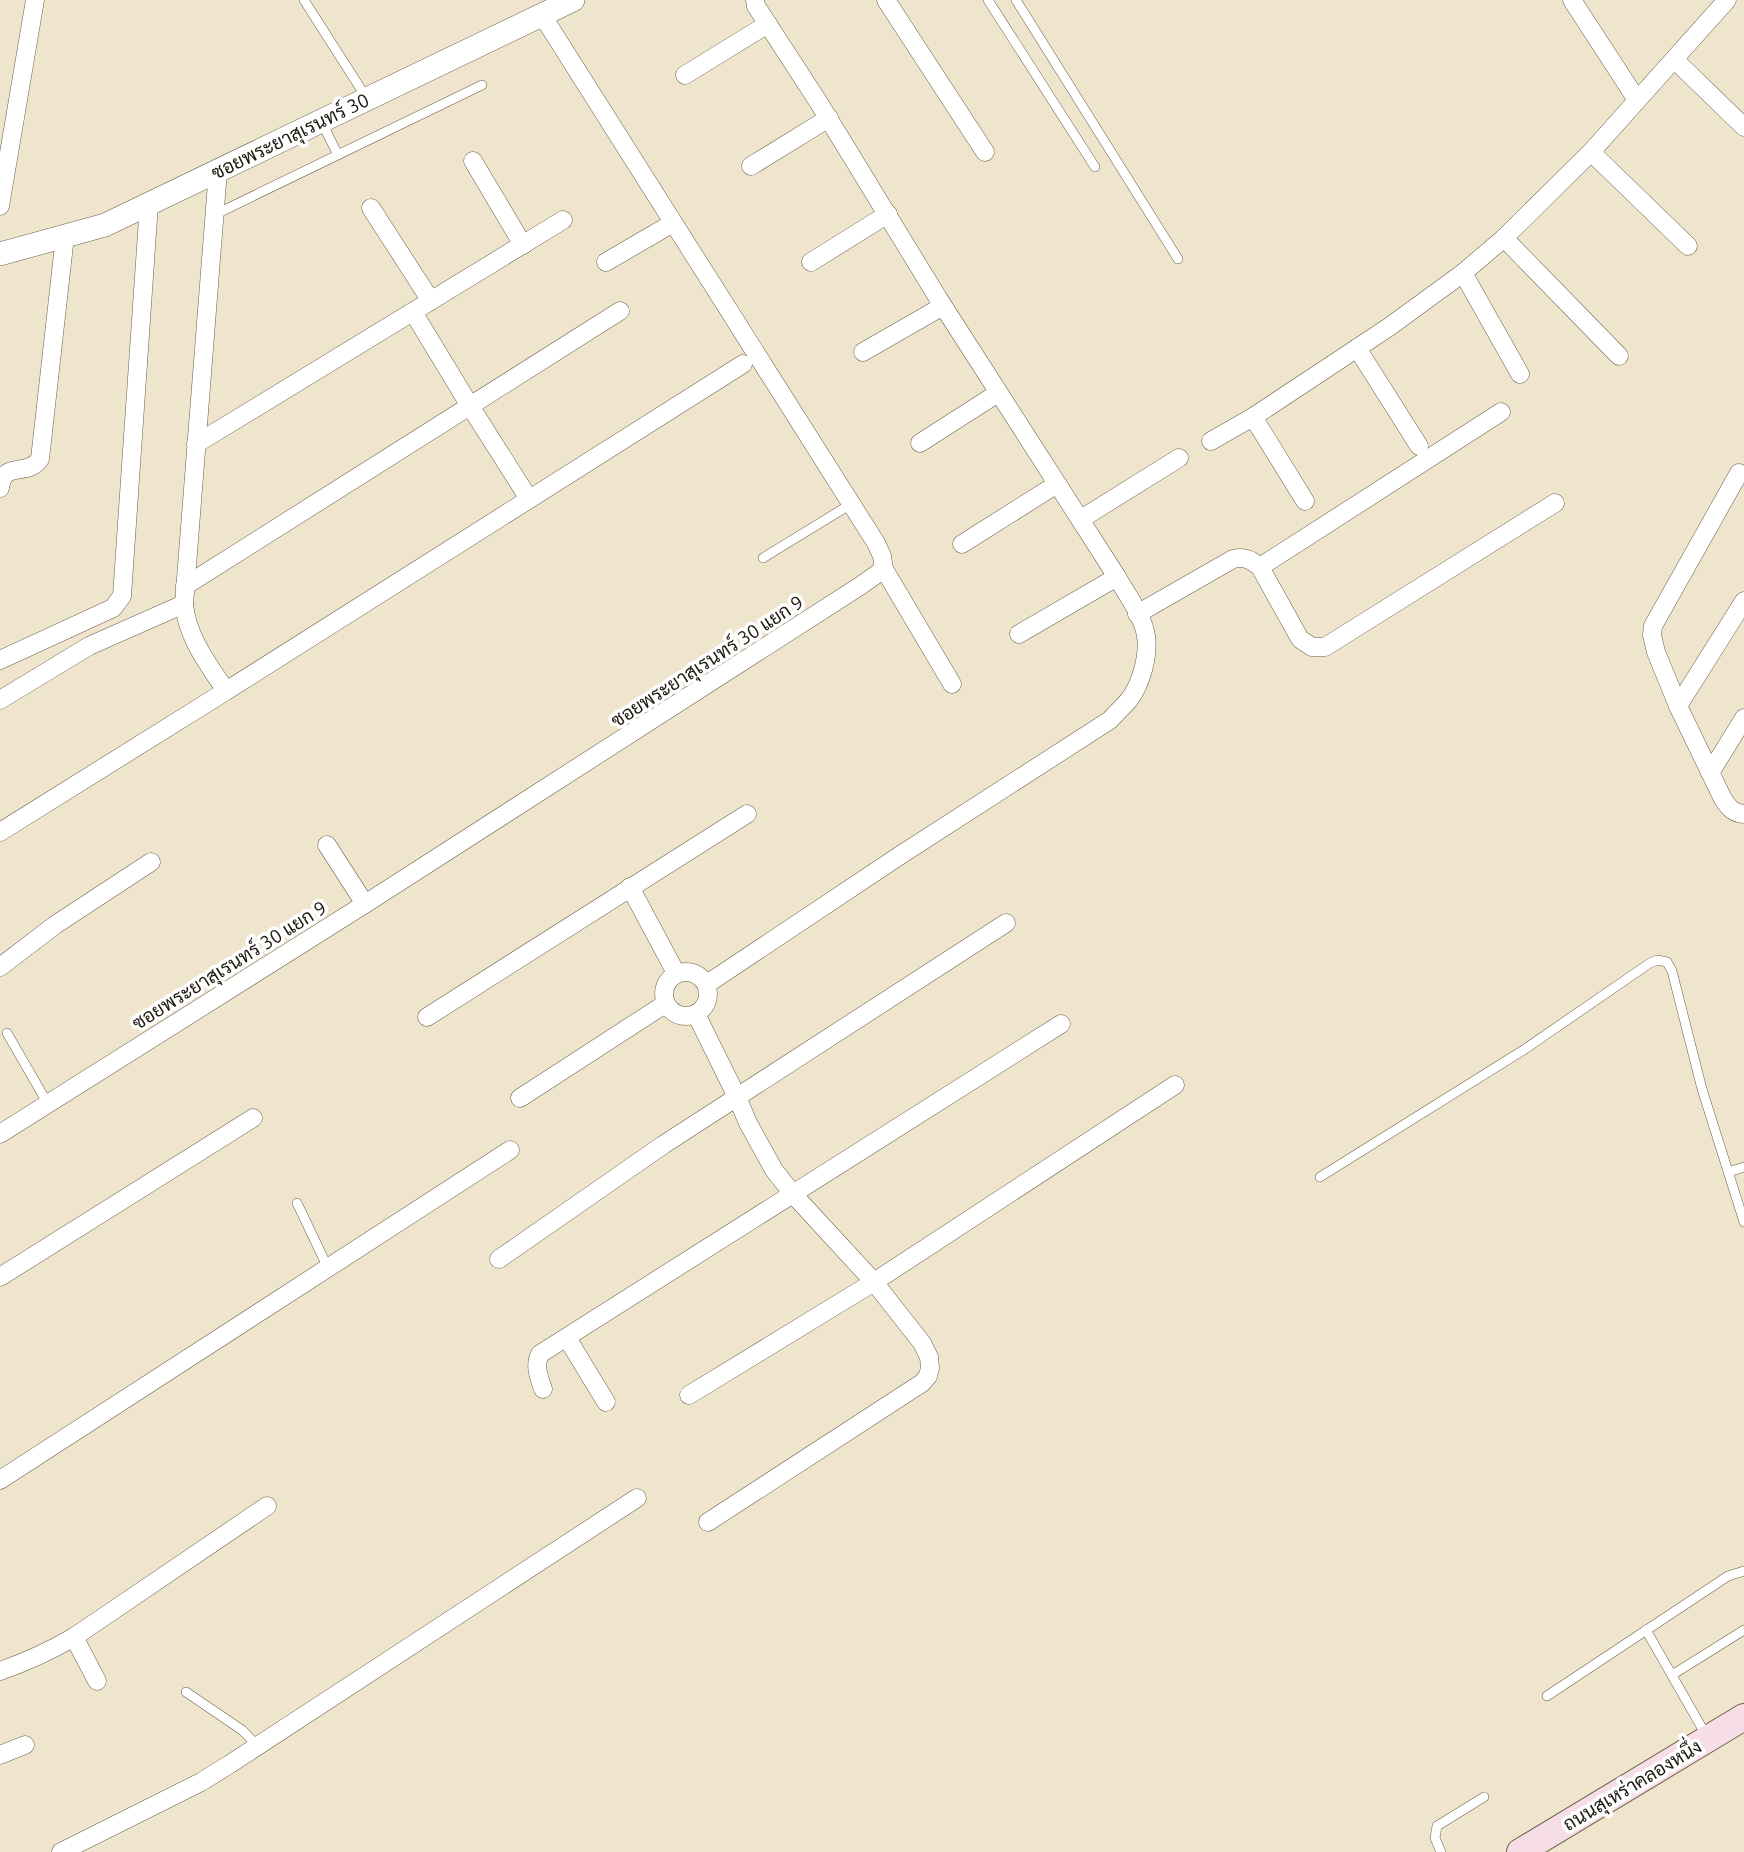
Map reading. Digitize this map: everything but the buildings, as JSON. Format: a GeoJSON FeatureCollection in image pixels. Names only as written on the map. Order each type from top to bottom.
{"type":"FeatureCollection","features":[{"type":"Feature","properties":{"kind":"main road","name":"ถนนสุเหร่าคลองหนึ่ง"},"geometry":{"type":"LineString","coordinates":[[1520,1852],[1551,1844],[1744,1717]]}},
{"type":"Feature","properties":{"kind":"street"},"geometry":{"type":"LineString","coordinates":[[0,206],[3,175],[35,0]]}},
{"type":"Feature","properties":{"kind":"street","name":"ซอยพระยาสุเรนทร์ 30"},"geometry":{"type":"LineString","coordinates":[[0,254],[105,225],[573,0]]}},
{"type":"Feature","properties":{"kind":"street"},"geometry":{"type":"LineString","coordinates":[[886,0],[985,152]]}},
{"type":"Feature","properties":{"kind":"street"},"geometry":{"type":"LineString","coordinates":[[1573,0],[1637,100]]}},
{"type":"Feature","properties":{"kind":"street"},"geometry":{"type":"LineString","coordinates":[[1211,441],[1253,417],[1357,348],[1463,273],[1504,238],[1591,152],[1727,0]]}},
{"type":"Feature","properties":{"kind":"street"},"geometry":{"type":"LineString","coordinates":[[707,984],[1110,720],[1130,698],[1143,666],[1146,636],[1117,577],[1081,519],[943,306],[829,118],[752,2]]}},
{"type":"Feature","properties":{"kind":"street"},"geometry":{"type":"LineString","coordinates":[[542,15],[851,504],[882,555],[884,569],[952,684]]}},
{"type":"Feature","properties":{"kind":"street"},"geometry":{"type":"LineString","coordinates":[[685,75],[768,24]]}},
{"type":"Feature","properties":{"kind":"street"},"geometry":{"type":"LineString","coordinates":[[1675,60],[1744,127]]}},
{"type":"Feature","properties":{"kind":"street"},"geometry":{"type":"LineString","coordinates":[[751,166],[829,118]]}},
{"type":"Feature","properties":{"kind":"street"},"geometry":{"type":"LineString","coordinates":[[1591,152],[1688,246]]}},
{"type":"Feature","properties":{"kind":"street"},"geometry":{"type":"LineString","coordinates":[[473,162],[523,244]]}},
{"type":"Feature","properties":{"kind":"street"},"geometry":{"type":"LineString","coordinates":[[218,170],[185,618],[196,645],[226,691]]}},
{"type":"Feature","properties":{"kind":"street"},"geometry":{"type":"LineString","coordinates":[[0,660],[113,608],[122,596],[149,204]]}},
{"type":"Feature","properties":{"kind":"street"},"geometry":{"type":"LineString","coordinates":[[371,208],[431,301]]}},
{"type":"Feature","properties":{"kind":"street"},"geometry":{"type":"LineString","coordinates":[[811,262],[888,214]]}},
{"type":"Feature","properties":{"kind":"street"},"geometry":{"type":"LineString","coordinates":[[196,444],[563,220]]}},
{"type":"Feature","properties":{"kind":"street"},"geometry":{"type":"LineString","coordinates":[[606,262],[673,223]]}},
{"type":"Feature","properties":{"kind":"street"},"geometry":{"type":"LineString","coordinates":[[0,488],[9,471],[36,466],[40,459],[65,236]]}},
{"type":"Feature","properties":{"kind":"street"},"geometry":{"type":"LineString","coordinates":[[1504,238],[1619,356]]}},
{"type":"Feature","properties":{"kind":"street"},"geometry":{"type":"LineString","coordinates":[[1463,273],[1520,374]]}},
{"type":"Feature","properties":{"kind":"street"},"geometry":{"type":"LineString","coordinates":[[863,352],[943,306]]}},
{"type":"Feature","properties":{"kind":"street"},"geometry":{"type":"LineString","coordinates":[[0,700],[89,646],[185,595],[470,406],[620,311]]}},
{"type":"Feature","properties":{"kind":"street"},"geometry":{"type":"LineString","coordinates":[[413,312],[529,499]]}},
{"type":"Feature","properties":{"kind":"street"},"geometry":{"type":"LineString","coordinates":[[1357,348],[1419,446]]}},
{"type":"Feature","properties":{"kind":"street"},"geometry":{"type":"LineString","coordinates":[[0,832],[743,364]]}},
{"type":"Feature","properties":{"kind":"street"},"geometry":{"type":"LineString","coordinates":[[920,443],[998,393]]}},
{"type":"Feature","properties":{"kind":"street"},"geometry":{"type":"LineString","coordinates":[[1260,567],[1501,412]]}},
{"type":"Feature","properties":{"kind":"street"},"geometry":{"type":"LineString","coordinates":[[1253,417],[1305,501]]}},
{"type":"Feature","properties":{"kind":"street"},"geometry":{"type":"LineString","coordinates":[[1081,519],[1179,458]]}},
{"type":"Feature","properties":{"kind":"street"},"geometry":{"type":"LineString","coordinates":[[1739,473],[1653,626],[1652,635],[1678,706],[1710,773],[1729,809],[1744,814]]}},
{"type":"Feature","properties":{"kind":"street"},"geometry":{"type":"LineString","coordinates":[[962,544],[1057,484]]}},
{"type":"Feature","properties":{"kind":"street"},"geometry":{"type":"LineString","coordinates":[[1137,614],[1233,559],[1242,557],[1260,567],[1300,639],[1312,647],[1325,647],[1555,503]]}},
{"type":"Feature","properties":{"kind":"street","name":"ซอยพระยาสุเรนทร์ 30 แยก 9"},"geometry":{"type":"LineString","coordinates":[[0,1134],[690,697],[884,569]]}},
{"type":"Feature","properties":{"kind":"street"},"geometry":{"type":"LineString","coordinates":[[1019,634],[1117,577]]}},
{"type":"Feature","properties":{"kind":"street"},"geometry":{"type":"LineString","coordinates":[[1678,706],[1744,601]]}},
{"type":"Feature","properties":{"kind":"street"},"geometry":{"type":"LineString","coordinates":[[1710,773],[1744,718]]}},
{"type":"Feature","properties":{"kind":"street"},"geometry":{"type":"LineString","coordinates":[[428,1017],[747,814]]}},
{"type":"Feature","properties":{"kind":"street"},"geometry":{"type":"LineString","coordinates":[[327,845],[365,904]]}},
{"type":"Feature","properties":{"kind":"street"},"geometry":{"type":"LineString","coordinates":[[0,967],[55,925],[151,862]]}},
{"type":"Feature","properties":{"kind":"street"},"geometry":{"type":"LineString","coordinates":[[630,887],[676,974]]}},
{"type":"Feature","properties":{"kind":"street"},"geometry":{"type":"LineString","coordinates":[[499,1259],[663,1145],[1006,923]]}},
{"type":"Feature","properties":{"kind":"street"},"geometry":{"type":"LineString","coordinates":[[694,972],[707,984],[708,1001],[696,1014],[678,1015],[665,1004],[664,986],[676,974],[694,972]]}},
{"type":"Feature","properties":{"kind":"street"},"geometry":{"type":"LineString","coordinates":[[520,1098],[665,1004]]}},
{"type":"Feature","properties":{"kind":"street"},"geometry":{"type":"LineString","coordinates":[[696,1014],[748,1123],[770,1162],[792,1193],[874,1282],[922,1343],[929,1357],[930,1368],[922,1383],[708,1522]]}},
{"type":"Feature","properties":{"kind":"street"},"geometry":{"type":"LineString","coordinates":[[543,1389],[537,1368],[540,1354],[1061,1024]]}},
{"type":"Feature","properties":{"kind":"street"},"geometry":{"type":"LineString","coordinates":[[689,1395],[874,1282],[1175,1085]]}},
{"type":"Feature","properties":{"kind":"street"},"geometry":{"type":"LineString","coordinates":[[0,1277],[253,1118]]}},
{"type":"Feature","properties":{"kind":"street"},"geometry":{"type":"LineString","coordinates":[[0,1480],[510,1150]]}},
{"type":"Feature","properties":{"kind":"street"},"geometry":{"type":"LineString","coordinates":[[567,1338],[606,1402]]}},
{"type":"Feature","properties":{"kind":"street"},"geometry":{"type":"LineString","coordinates":[[61,1852],[201,1782],[637,1498]]}},
{"type":"Feature","properties":{"kind":"street"},"geometry":{"type":"LineString","coordinates":[[0,1671],[30,1660],[74,1637],[267,1506]]}},
{"type":"Feature","properties":{"kind":"street"},"geometry":{"type":"LineString","coordinates":[[74,1637],[97,1681]]}},
{"type":"Feature","properties":{"kind":"street"},"geometry":{"type":"LineString","coordinates":[[0,1755],[25,1745]]}},
{"type":"Feature","properties":{"kind":"lane"},"geometry":{"type":"LineString","coordinates":[[304,0],[367,99]]}},
{"type":"Feature","properties":{"kind":"lane"},"geometry":{"type":"LineString","coordinates":[[988,0],[1095,167]]}},
{"type":"Feature","properties":{"kind":"lane"},"geometry":{"type":"LineString","coordinates":[[1016,0],[1178,259]]}},
{"type":"Feature","properties":{"kind":"lane"},"geometry":{"type":"LineString","coordinates":[[214,215],[482,85]]}},
{"type":"Feature","properties":{"kind":"lane"},"geometry":{"type":"LineString","coordinates":[[321,121],[338,155]]}},
{"type":"Feature","properties":{"kind":"lane"},"geometry":{"type":"LineString","coordinates":[[763,558],[851,504]]}},
{"type":"Feature","properties":{"kind":"lane"},"geometry":{"type":"LineString","coordinates":[[1320,1177],[1525,1049],[1657,960],[1667,962],[1672,971],[1702,1088],[1744,1222]]}},
{"type":"Feature","properties":{"kind":"lane"},"geometry":{"type":"LineString","coordinates":[[7,1033],[48,1104]]}},
{"type":"Feature","properties":{"kind":"lane"},"geometry":{"type":"LineString","coordinates":[[1728,1172],[1744,1167]]}},
{"type":"Feature","properties":{"kind":"lane"},"geometry":{"type":"LineString","coordinates":[[297,1203],[328,1268]]}},
{"type":"Feature","properties":{"kind":"lane"},"geometry":{"type":"LineString","coordinates":[[1547,1696],[1728,1576],[1744,1571]]}},
{"type":"Feature","properties":{"kind":"lane"},"geometry":{"type":"LineString","coordinates":[[1646,1630],[1709,1738]]}},
{"type":"Feature","properties":{"kind":"lane"},"geometry":{"type":"LineString","coordinates":[[1672,1675],[1744,1630]]}},
{"type":"Feature","properties":{"kind":"lane"},"geometry":{"type":"LineString","coordinates":[[186,1692],[242,1730],[258,1746]]}},
{"type":"Feature","properties":{"kind":"lane"},"geometry":{"type":"LineString","coordinates":[[1441,1852],[1435,1838],[1437,1826],[1484,1797]]}}]}
